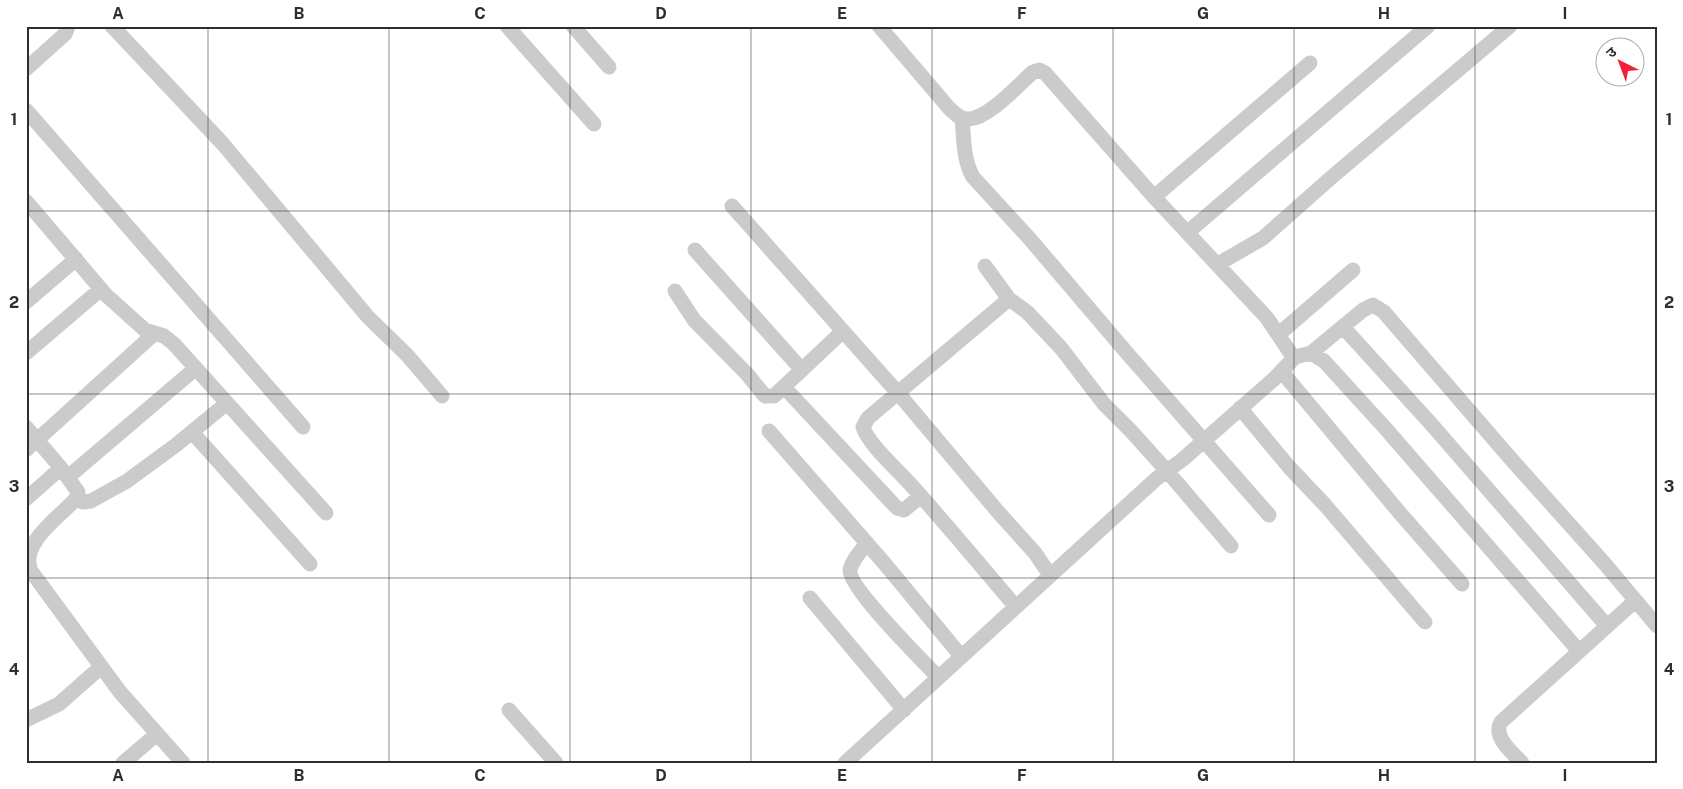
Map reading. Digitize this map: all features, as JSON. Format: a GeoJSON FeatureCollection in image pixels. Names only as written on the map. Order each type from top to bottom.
{"type":"FeatureCollection","features":[{"type":"Feature","properties":{"kind":"street"},"geometry":{"type":"LineString","coordinates":[[26,69],[65,34],[68,26]]}},
{"type":"Feature","properties":{"kind":"street"},"geometry":{"type":"LineString","coordinates":[[112,26],[223,144],[368,317],[407,355],[442,396]]}},
{"type":"Feature","properties":{"kind":"street"},"geometry":{"type":"LineString","coordinates":[[507,26],[594,124]]}},
{"type":"Feature","properties":{"kind":"street"},"geometry":{"type":"LineString","coordinates":[[573,26],[609,67]]}},
{"type":"Feature","properties":{"kind":"street"},"geometry":{"type":"LineString","coordinates":[[879,26],[949,108],[962,118],[968,119],[981,115],[992,108],[1033,72],[1039,70],[1050,77],[1076,110],[1154,197],[1218,264],[1279,334],[1291,354],[1295,357]]}},
{"type":"Feature","properties":{"kind":"street"},"geometry":{"type":"LineString","coordinates":[[1188,232],[1428,26]]}},
{"type":"Feature","properties":{"kind":"street"},"geometry":{"type":"LineString","coordinates":[[1218,264],[1263,238],[1510,26]]}},
{"type":"Feature","properties":{"kind":"street"},"geometry":{"type":"LineString","coordinates":[[1154,197],[1310,63]]}},
{"type":"Feature","properties":{"kind":"street"},"geometry":{"type":"LineString","coordinates":[[26,110],[303,427]]}},
{"type":"Feature","properties":{"kind":"street"},"geometry":{"type":"LineString","coordinates":[[962,118],[967,164],[973,178],[1029,238],[1269,515]]}},
{"type":"Feature","properties":{"kind":"street"},"geometry":{"type":"LineString","coordinates":[[26,201],[101,289],[145,330],[164,336],[174,344],[326,513]]}},
{"type":"Feature","properties":{"kind":"street"},"geometry":{"type":"LineString","coordinates":[[732,206],[898,393],[999,514],[1035,553],[1050,575]]}},
{"type":"Feature","properties":{"kind":"street"},"geometry":{"type":"LineString","coordinates":[[696,250],[802,370]]}},
{"type":"Feature","properties":{"kind":"street"},"geometry":{"type":"LineString","coordinates":[[27,300],[76,259]]}},
{"type":"Feature","properties":{"kind":"street"},"geometry":{"type":"LineString","coordinates":[[985,266],[1009,299],[1027,312],[1061,348],[1104,404],[1131,430],[1231,546]]}},
{"type":"Feature","properties":{"kind":"street"},"geometry":{"type":"LineString","coordinates":[[1279,334],[1353,270]]}},
{"type":"Feature","properties":{"kind":"street"},"geometry":{"type":"LineString","coordinates":[[26,354],[101,289]]}},
{"type":"Feature","properties":{"kind":"street"},"geometry":{"type":"LineString","coordinates":[[674,291],[694,320],[747,374],[765,396],[774,396],[843,332]]}},
{"type":"Feature","properties":{"kind":"street"},"geometry":{"type":"LineString","coordinates":[[1009,299],[868,418],[863,427],[874,444],[1015,606]]}},
{"type":"Feature","properties":{"kind":"street"},"geometry":{"type":"LineString","coordinates":[[845,763],[1015,606],[1156,479],[1282,372],[1295,357],[1311,353],[1368,307],[1373,306],[1384,312],[1656,624]]}},
{"type":"Feature","properties":{"kind":"street"},"geometry":{"type":"LineString","coordinates":[[1343,327],[1432,425],[1607,626]]}},
{"type":"Feature","properties":{"kind":"street"},"geometry":{"type":"LineString","coordinates":[[32,444],[155,332]]}},
{"type":"Feature","properties":{"kind":"street"},"geometry":{"type":"LineString","coordinates":[[1311,353],[1324,361],[1386,429],[1579,651]]}},
{"type":"Feature","properties":{"kind":"street"},"geometry":{"type":"LineString","coordinates":[[26,499],[65,473],[196,368]]}},
{"type":"Feature","properties":{"kind":"street"},"geometry":{"type":"LineString","coordinates":[[1282,372],[1398,512],[1462,584]]}},
{"type":"Feature","properties":{"kind":"street"},"geometry":{"type":"LineString","coordinates":[[784,387],[897,508],[904,510],[921,496]]}},
{"type":"Feature","properties":{"kind":"street"},"geometry":{"type":"LineString","coordinates":[[76,499],[84,502],[91,501],[127,481],[227,403]]}},
{"type":"Feature","properties":{"kind":"street"},"geometry":{"type":"LineString","coordinates":[[1240,408],[1289,467],[1330,511],[1425,622]]}},
{"type":"Feature","properties":{"kind":"street"},"geometry":{"type":"LineString","coordinates":[[26,428],[32,444],[65,473],[78,492],[76,499],[38,537],[28,555],[28,564],[31,571],[120,692],[183,763]]}},
{"type":"Feature","properties":{"kind":"street"},"geometry":{"type":"LineString","coordinates":[[769,431],[867,543],[961,656]]}},
{"type":"Feature","properties":{"kind":"street"},"geometry":{"type":"LineString","coordinates":[[192,432],[310,564]]}},
{"type":"Feature","properties":{"kind":"street"},"geometry":{"type":"LineString","coordinates":[[867,543],[853,563],[850,570],[851,578],[869,601],[938,677]]}},
{"type":"Feature","properties":{"kind":"street"},"geometry":{"type":"LineString","coordinates":[[810,598],[904,710]]}},
{"type":"Feature","properties":{"kind":"street"},"geometry":{"type":"LineString","coordinates":[[1522,763],[1502,741],[1498,734],[1498,728],[1508,716],[1635,600]]}},
{"type":"Feature","properties":{"kind":"street"},"geometry":{"type":"LineString","coordinates":[[26,720],[59,704],[102,667]]}},
{"type":"Feature","properties":{"kind":"street"},"geometry":{"type":"LineString","coordinates":[[509,710],[556,763]]}},
{"type":"Feature","properties":{"kind":"street"},"geometry":{"type":"LineString","coordinates":[[123,763],[157,734]]}}]}
